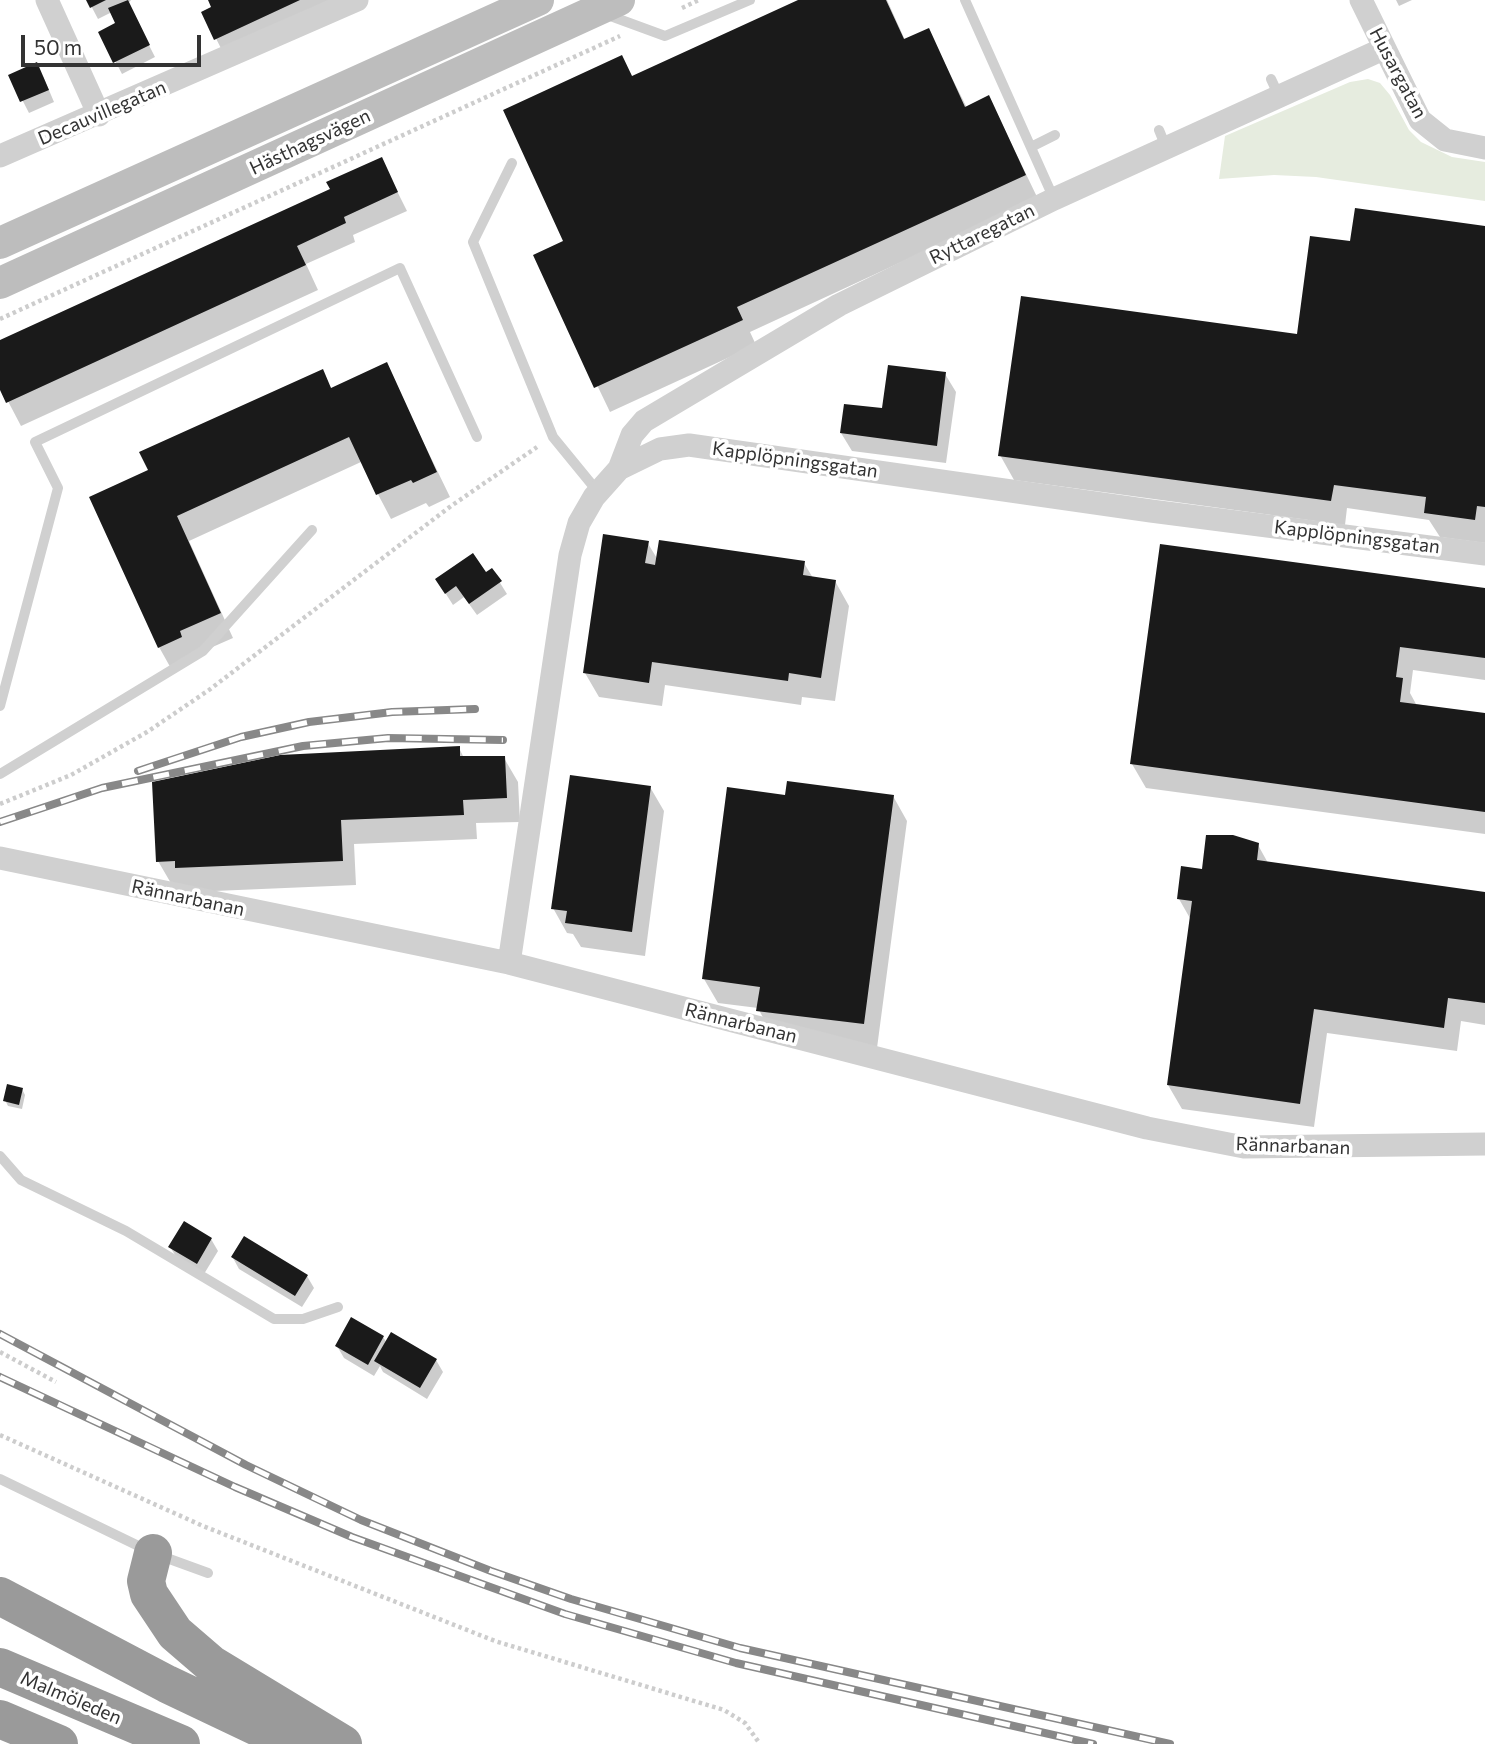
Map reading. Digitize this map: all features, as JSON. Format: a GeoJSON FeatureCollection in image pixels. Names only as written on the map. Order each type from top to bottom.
{"type":"FeatureCollection","features":[{"type":"Feature","properties":{"kind":"highway"},"geometry":{"type":"LineString","coordinates":[[153,1553],[146,1581],[149,1594],[175,1633],[211,1664],[343,1744]]}},
{"type":"Feature","properties":{"kind":"highway"},"geometry":{"type":"LineString","coordinates":[[0,1596],[167,1684],[293,1744]]}},
{"type":"Feature","properties":{"kind":"highway","name":"Malmöleden"},"geometry":{"type":"LineString","coordinates":[[0,1667],[181,1744]]}},
{"type":"Feature","properties":{"kind":"highway"},"geometry":{"type":"LineString","coordinates":[[0,1719],[59,1744]]}},
{"type":"Feature","properties":{"kind":"main road","name":"Hästhagsvägen"},"geometry":{"type":"LineString","coordinates":[[0,243],[538,0]]}},
{"type":"Feature","properties":{"kind":"main road","name":"Hästhagsvägen"},"geometry":{"type":"LineString","coordinates":[[0,283],[607,5]]}},
{"type":"Feature","properties":{"kind":"street"},"geometry":{"type":"LineString","coordinates":[[47,0],[99,115]]}},
{"type":"Feature","properties":{"kind":"street","name":"Husargatan"},"geometry":{"type":"LineString","coordinates":[[1361,0],[1382,49],[1420,120],[1445,140],[1485,148]]}},
{"type":"Feature","properties":{"kind":"street","name":"Decauvillegatan"},"geometry":{"type":"LineString","coordinates":[[0,156],[99,115],[352,1]]}},
{"type":"Feature","properties":{"kind":"street","name":"Ryttaregatan"},"geometry":{"type":"LineString","coordinates":[[619,469],[632,435],[653,415],[839,304],[1054,198],[1163,139],[1275,87],[1382,49]]}},
{"type":"Feature","properties":{"kind":"street","name":"Kapplöpningsgatan"},"geometry":{"type":"LineString","coordinates":[[509,963],[570,555],[579,523],[598,492],[619,469],[660,449],[689,445],[1485,554]]}},
{"type":"Feature","properties":{"kind":"street","name":"Rännarbanan"},"geometry":{"type":"LineString","coordinates":[[0,858],[509,963],[1134,1124],[1244,1147],[1485,1144]]}},
{"type":"Feature","properties":{"kind":"lane"},"geometry":{"type":"LineString","coordinates":[[607,5],[640,27],[665,36],[750,0]]}},
{"type":"Feature","properties":{"kind":"lane"},"geometry":{"type":"LineString","coordinates":[[965,0],[1054,198]]}},
{"type":"Feature","properties":{"kind":"lane"},"geometry":{"type":"LineString","coordinates":[[1031,147],[1055,135]]}},
{"type":"Feature","properties":{"kind":"lane"},"geometry":{"type":"LineString","coordinates":[[512,163],[473,242],[553,437],[598,492]]}},
{"type":"Feature","properties":{"kind":"lane"},"geometry":{"type":"LineString","coordinates":[[0,706],[58,488],[35,442],[400,268],[477,437]]}},
{"type":"Feature","properties":{"kind":"lane"},"geometry":{"type":"LineString","coordinates":[[0,774],[203,651],[312,530]]}},
{"type":"Feature","properties":{"kind":"lane"},"geometry":{"type":"LineString","coordinates":[[0,1156],[21,1180],[126,1231],[274,1319],[303,1319],[338,1307]]}},
{"type":"Feature","properties":{"kind":"lane"},"geometry":{"type":"LineString","coordinates":[[0,1479],[153,1553],[208,1573]]}},
{"type":"Feature","properties":{"kind":"path"},"geometry":{"type":"LineString","coordinates":[[0,319],[699,0]]}},
{"type":"Feature","properties":{"kind":"path"},"geometry":{"type":"LineString","coordinates":[[0,804],[71,775],[147,732],[209,690],[451,506],[537,447]]}},
{"type":"Feature","properties":{"kind":"path"},"geometry":{"type":"LineString","coordinates":[[0,1352],[56,1382]]}},
{"type":"Feature","properties":{"kind":"path"},"geometry":{"type":"LineString","coordinates":[[0,1435],[203,1526],[495,1641],[724,1710],[745,1723],[760,1744]]}},
{"type":"Feature","properties":{"kind":"shaded area"},"geometry":{"type":"Polygon","coordinates":[[[1368,79],[1380,83],[1390,95],[1409,130],[1421,142],[1452,157],[1485,162],[1485,201],[1316,177],[1274,175],[1219,179],[1225,136],[1350,82],[1368,79]]]}},
{"type":"Feature","properties":{"kind":"building"},"geometry":{"type":"Polygon","coordinates":[[[86,0],[106,0],[90,8],[86,0]]]}},
{"type":"Feature","properties":{"kind":"building"},"geometry":{"type":"Polygon","coordinates":[[[128,0],[150,45],[113,63],[98,32],[115,23],[108,8],[128,0]]]}},
{"type":"Feature","properties":{"kind":"building"},"geometry":{"type":"Polygon","coordinates":[[[208,0],[300,0],[214,40],[201,12],[211,7],[208,0]]]}},
{"type":"Feature","properties":{"kind":"building"},"geometry":{"type":"Polygon","coordinates":[[[798,0],[886,0],[904,39],[929,28],[965,107],[989,95],[1026,175],[737,307],[743,320],[594,388],[533,255],[563,241],[503,110],[622,55],[632,76],[798,0]]]}},
{"type":"Feature","properties":{"kind":"building"},"geometry":{"type":"Polygon","coordinates":[[[37,62],[49,90],[20,102],[8,75],[37,62]]]}},
{"type":"Feature","properties":{"kind":"building"},"geometry":{"type":"Polygon","coordinates":[[[382,157],[398,192],[344,217],[346,223],[297,246],[306,265],[6,403],[0,390],[0,340],[330,189],[326,182],[382,157]]]}},
{"type":"Feature","properties":{"kind":"building"},"geometry":{"type":"Polygon","coordinates":[[[1355,208],[1485,226],[1485,507],[1477,506],[1475,520],[1424,513],[1426,497],[1334,485],[1331,501],[998,456],[1021,296],[1297,334],[1310,236],[1350,241],[1355,208]]]}},
{"type":"Feature","properties":{"kind":"building"},"geometry":{"type":"Polygon","coordinates":[[[387,362],[437,472],[376,495],[349,437],[177,516],[221,613],[180,631],[182,637],[158,648],[89,497],[148,470],[139,452],[323,369],[331,388],[387,362]]]}},
{"type":"Feature","properties":{"kind":"building"},"geometry":{"type":"Polygon","coordinates":[[[888,365],[946,372],[937,446],[840,433],[844,404],[882,408],[888,365]]]}},
{"type":"Feature","properties":{"kind":"building"},"geometry":{"type":"Polygon","coordinates":[[[603,534],[649,541],[645,563],[655,565],[659,540],[805,561],[803,575],[836,580],[821,678],[789,673],[788,681],[652,662],[649,683],[583,673],[603,534]]]}},
{"type":"Feature","properties":{"kind":"building"},"geometry":{"type":"Polygon","coordinates":[[[1160,544],[1485,588],[1485,658],[1400,647],[1396,677],[1403,678],[1400,702],[1485,713],[1485,812],[1130,764],[1160,544]]]}},
{"type":"Feature","properties":{"kind":"building"},"geometry":{"type":"Polygon","coordinates":[[[473,553],[486,572],[492,568],[502,581],[469,604],[456,586],[445,594],[435,579],[473,553]]]}},
{"type":"Feature","properties":{"kind":"building"},"geometry":{"type":"Polygon","coordinates":[[[460,746],[460,756],[505,756],[507,798],[463,800],[464,815],[341,820],[343,861],[175,868],[175,861],[156,862],[152,782],[280,755],[460,746]]]}},
{"type":"Feature","properties":{"kind":"building"},"geometry":{"type":"Polygon","coordinates":[[[570,775],[651,786],[632,932],[565,923],[567,911],[551,909],[570,775]]]}},
{"type":"Feature","properties":{"kind":"building"},"geometry":{"type":"Polygon","coordinates":[[[787,781],[894,795],[864,1024],[756,1011],[760,987],[702,979],[727,787],[785,795],[787,781]]]}},
{"type":"Feature","properties":{"kind":"building"},"geometry":{"type":"Polygon","coordinates":[[[1206,835],[1233,835],[1259,843],[1257,860],[1485,892],[1485,1003],[1448,998],[1444,1028],[1314,1009],[1300,1104],[1167,1085],[1192,901],[1177,899],[1181,866],[1202,869],[1206,835]]]}},
{"type":"Feature","properties":{"kind":"building"},"geometry":{"type":"Polygon","coordinates":[[[7,1084],[23,1088],[19,1105],[3,1101],[7,1084]]]}},
{"type":"Feature","properties":{"kind":"building"},"geometry":{"type":"Polygon","coordinates":[[[184,1221],[212,1238],[197,1264],[168,1247],[184,1221]]]}},
{"type":"Feature","properties":{"kind":"building"},"geometry":{"type":"Polygon","coordinates":[[[244,1236],[308,1275],[295,1296],[231,1257],[244,1236]]]}},
{"type":"Feature","properties":{"kind":"building"},"geometry":{"type":"Polygon","coordinates":[[[351,1317],[384,1336],[368,1365],[335,1346],[351,1317]]]}},
{"type":"Feature","properties":{"kind":"building"},"geometry":{"type":"Polygon","coordinates":[[[391,1332],[437,1359],[420,1388],[374,1361],[391,1332]]]}},
{"type":"Feature","properties":{"kind":"railway"},"geometry":{"type":"LineString","coordinates":[[138,771],[241,737],[309,722],[392,712],[475,709]]}},
{"type":"Feature","properties":{"kind":"railway"},"geometry":{"type":"LineString","coordinates":[[0,822],[102,788],[303,746],[388,738],[503,740]]}},
{"type":"Feature","properties":{"kind":"railway"},"geometry":{"type":"LineString","coordinates":[[0,1334],[246,1465],[361,1520],[491,1571],[571,1599],[740,1648],[1170,1744]]}},
{"type":"Feature","properties":{"kind":"railway"},"geometry":{"type":"LineString","coordinates":[[0,1377],[235,1487],[352,1537],[565,1614],[736,1663],[1093,1744]]}}]}
